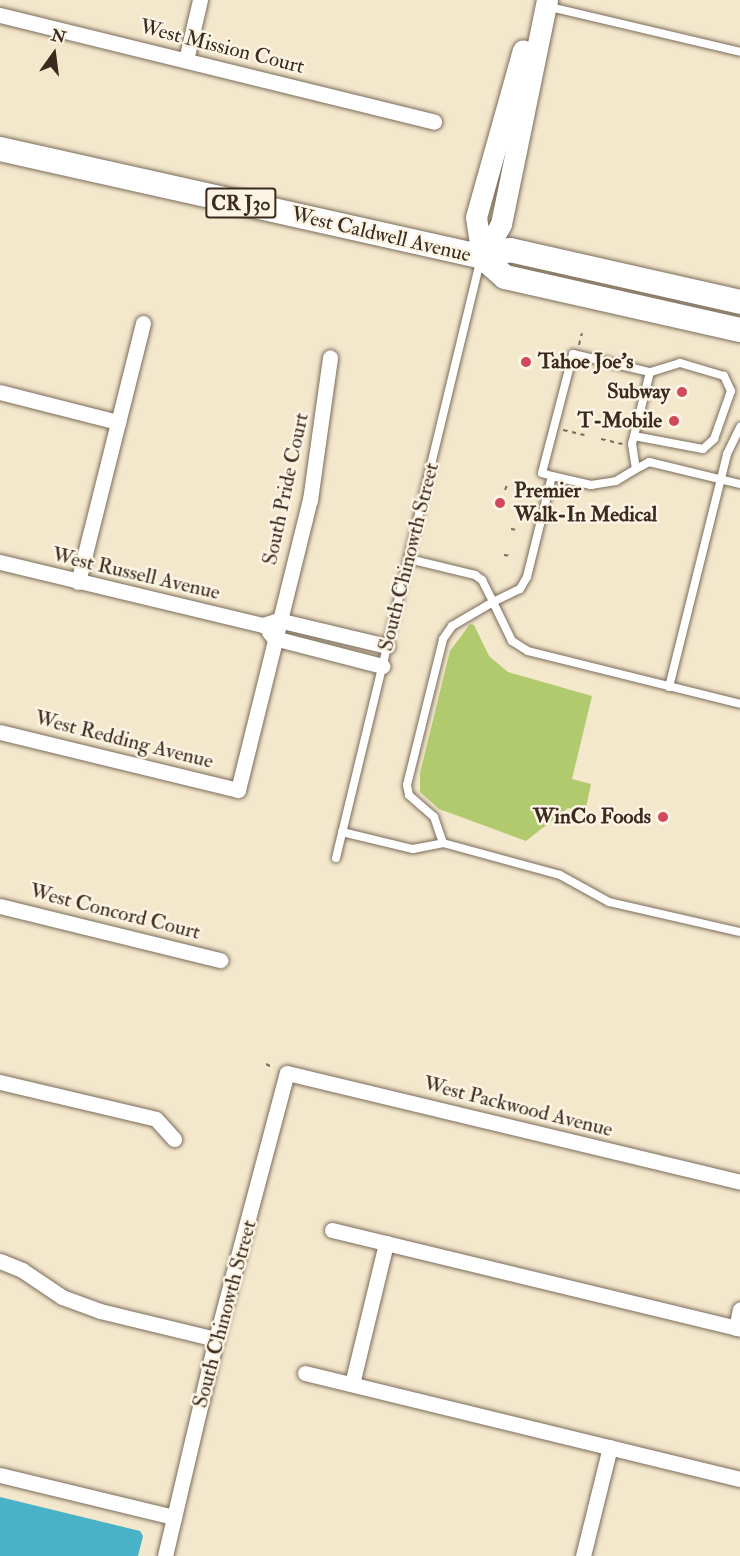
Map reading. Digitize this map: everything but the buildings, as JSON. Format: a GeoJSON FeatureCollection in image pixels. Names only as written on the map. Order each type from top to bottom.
{"type":"FeatureCollection","features":[{"type":"Feature","properties":{"kind":"main road","name":"West Caldwell Avenue"},"geometry":{"type":"LineString","coordinates":[[0,149],[482,257],[510,250],[740,302]]}},
{"type":"Feature","properties":{"kind":"main road","name":"West Caldwell Avenue"},"geometry":{"type":"LineString","coordinates":[[482,257],[504,277],[740,330]]}},
{"type":"Feature","properties":{"kind":"street"},"geometry":{"type":"LineString","coordinates":[[186,60],[200,0]]}},
{"type":"Feature","properties":{"kind":"street","name":"South Chinowth Street"},"geometry":{"type":"LineString","coordinates":[[482,257],[476,217],[542,2]]}},
{"type":"Feature","properties":{"kind":"street","name":"West Mission Court"},"geometry":{"type":"LineString","coordinates":[[0,15],[434,122]]}},
{"type":"Feature","properties":{"kind":"street"},"geometry":{"type":"LineString","coordinates":[[78,582],[143,323]]}},
{"type":"Feature","properties":{"kind":"street","name":"South Pride Court"},"geometry":{"type":"LineString","coordinates":[[238,790],[273,628],[310,500],[330,357]]}},
{"type":"Feature","properties":{"kind":"street"},"geometry":{"type":"LineString","coordinates":[[0,392],[118,422]]}},
{"type":"Feature","properties":{"kind":"street","name":"West Russell Avenue"},"geometry":{"type":"LineString","coordinates":[[0,562],[273,628],[387,646]]}},
{"type":"Feature","properties":{"kind":"street","name":"West Russell Avenue"},"geometry":{"type":"LineString","coordinates":[[273,628],[382,666]]}},
{"type":"Feature","properties":{"kind":"street","name":"West Redding Avenue"},"geometry":{"type":"LineString","coordinates":[[0,732],[238,790]]}},
{"type":"Feature","properties":{"kind":"street","name":"West Concord Court"},"geometry":{"type":"LineString","coordinates":[[0,906],[220,960]]}},
{"type":"Feature","properties":{"kind":"street","name":"South Chinowth Street"},"geometry":{"type":"LineString","coordinates":[[165,1556],[216,1339],[287,1073]]}},
{"type":"Feature","properties":{"kind":"street","name":"West Packwood Avenue"},"geometry":{"type":"LineString","coordinates":[[287,1073],[740,1182]]}},
{"type":"Feature","properties":{"kind":"street"},"geometry":{"type":"LineString","coordinates":[[0,1082],[156,1119],[174,1139]]}},
{"type":"Feature","properties":{"kind":"street"},"geometry":{"type":"LineString","coordinates":[[332,1230],[738,1328],[740,1309]]}},
{"type":"Feature","properties":{"kind":"street"},"geometry":{"type":"LineString","coordinates":[[352,1384],[386,1243]]}},
{"type":"Feature","properties":{"kind":"street"},"geometry":{"type":"LineString","coordinates":[[0,1261],[22,1270],[62,1296],[91,1307],[216,1339]]}},
{"type":"Feature","properties":{"kind":"street"},"geometry":{"type":"LineString","coordinates":[[305,1373],[740,1479]]}},
{"type":"Feature","properties":{"kind":"street"},"geometry":{"type":"LineString","coordinates":[[583,1556],[610,1447]]}},
{"type":"Feature","properties":{"kind":"street"},"geometry":{"type":"LineString","coordinates":[[0,1475],[174,1517]]}},
{"type":"Feature","properties":{"kind":"lane"},"geometry":{"type":"LineString","coordinates":[[542,2],[740,52]]}},
{"type":"Feature","properties":{"kind":"lane","name":"South Chinowth Street"},"geometry":{"type":"LineString","coordinates":[[336,858],[482,257]]}},
{"type":"Feature","properties":{"kind":"lane"},"geometry":{"type":"LineString","coordinates":[[634,436],[703,449],[714,439],[731,391],[724,376],[680,363],[650,372],[573,354],[542,473],[591,486],[615,481],[649,462],[740,484]]}},
{"type":"Feature","properties":{"kind":"lane"},"geometry":{"type":"LineString","coordinates":[[636,469],[634,436],[650,372]]}},
{"type":"Feature","properties":{"kind":"lane"},"geometry":{"type":"LineString","coordinates":[[669,687],[720,480],[740,427]]}},
{"type":"Feature","properties":{"kind":"lane"},"geometry":{"type":"LineString","coordinates":[[443,843],[434,818],[409,795],[407,784],[443,639],[452,626],[520,589],[527,577],[552,476]]}},
{"type":"Feature","properties":{"kind":"lane"},"geometry":{"type":"LineString","coordinates":[[409,559],[475,575],[482,580],[512,641],[528,651],[740,704]]}},
{"type":"Feature","properties":{"kind":"lane"},"geometry":{"type":"LineString","coordinates":[[342,832],[413,849],[443,843],[560,875],[609,902],[740,932]]}},
{"type":"Feature","properties":{"kind":"path"},"geometry":{"type":"LineString","coordinates":[[563,430],[584,435]]}},
{"type":"Feature","properties":{"kind":"path"},"geometry":{"type":"LineString","coordinates":[[601,439],[622,444]]}},
{"type":"Feature","properties":{"kind":"path"},"geometry":{"type":"LineString","coordinates":[[505,490],[507,485]]}},
{"type":"Feature","properties":{"kind":"path"},"geometry":{"type":"LineString","coordinates":[[516,505],[523,506]]}},
{"type":"Feature","properties":{"kind":"path"},"geometry":{"type":"LineString","coordinates":[[511,529],[517,530]]}},
{"type":"Feature","properties":{"kind":"path"},"geometry":{"type":"LineString","coordinates":[[504,555],[511,556]]}},
{"type":"Feature","properties":{"kind":"green space"},"geometry":{"type":"Polygon","coordinates":[[[470,624],[474,625],[489,656],[508,672],[592,696],[572,779],[591,784],[585,812],[568,808],[526,841],[439,809],[420,792],[420,773],[450,651],[470,624]]]}},
{"type":"Feature","properties":{"kind":"water"},"geometry":{"type":"Polygon","coordinates":[[[0,1497],[140,1531],[143,1536],[138,1556],[0,1556],[0,1497]]]}},
{"type":"Feature","properties":{"kind":"place","name":"Tahoe Joe's"},"geometry":{"type":"Point","coordinates":[526,362]}},
{"type":"Feature","properties":{"kind":"place","name":"Subway"},"geometry":{"type":"Point","coordinates":[682,392]}},
{"type":"Feature","properties":{"kind":"place","name":"T-Mobile"},"geometry":{"type":"Point","coordinates":[674,421]}},
{"type":"Feature","properties":{"kind":"place","name":"Premier Walk-In Medical"},"geometry":{"type":"Point","coordinates":[500,503]}},
{"type":"Feature","properties":{"kind":"place","name":"WinCo Foods"},"geometry":{"type":"Point","coordinates":[663,817]}}]}
